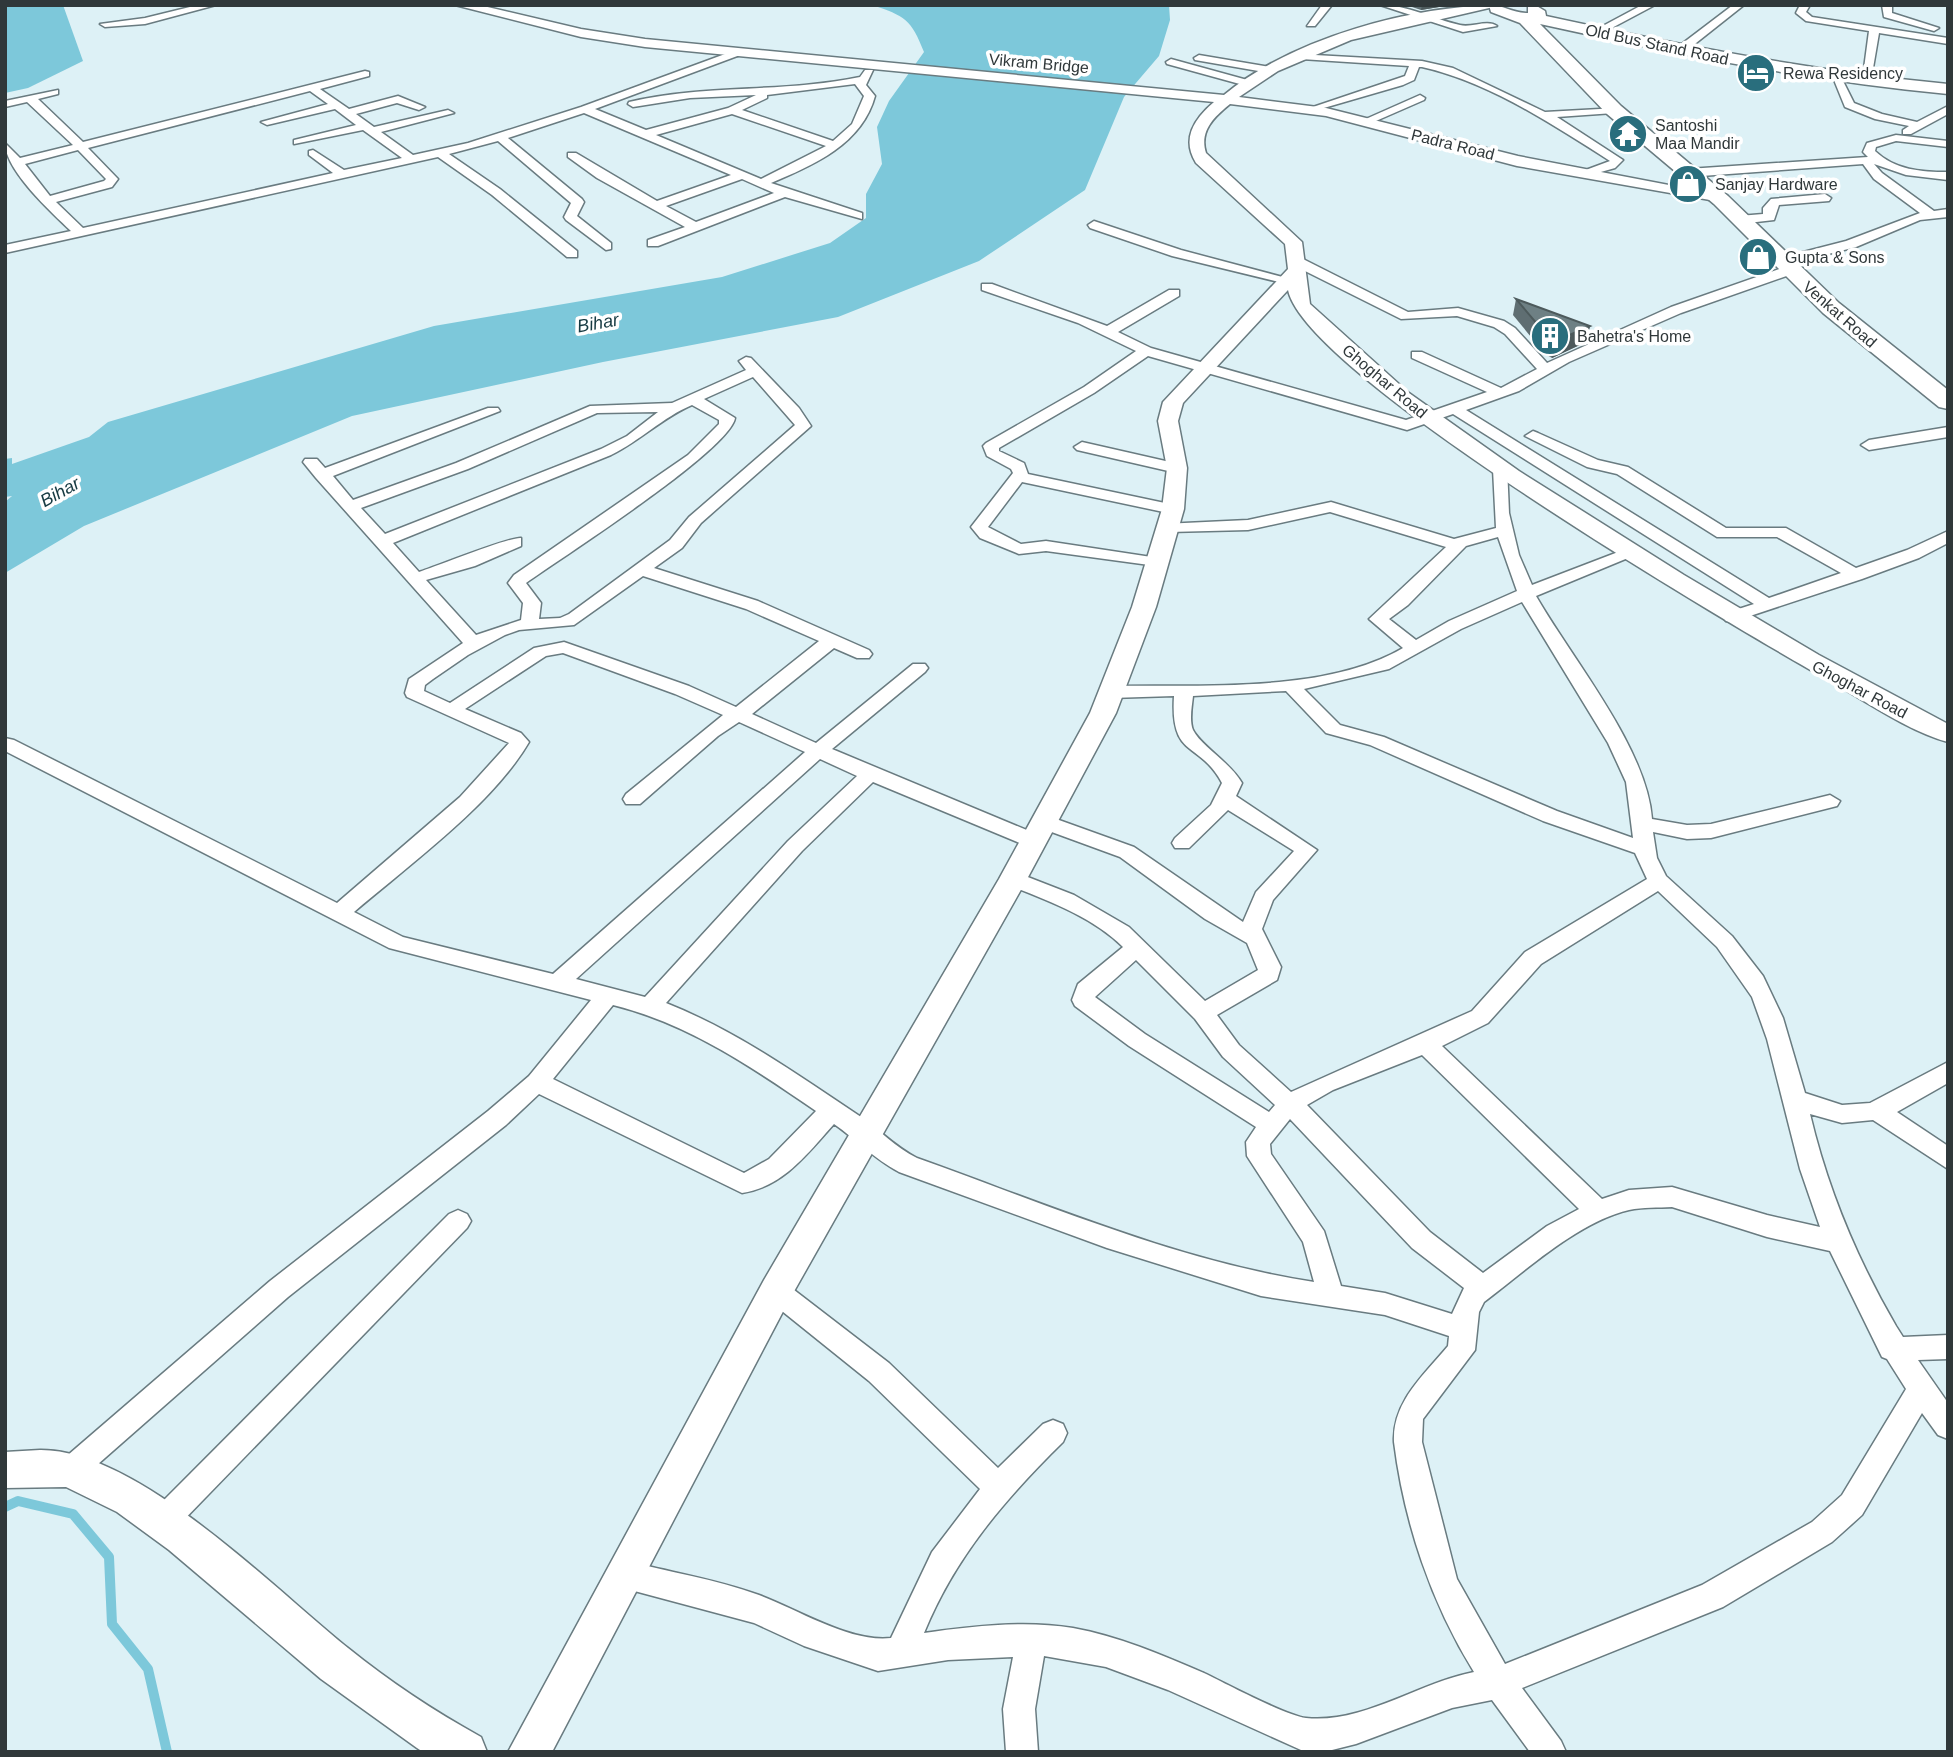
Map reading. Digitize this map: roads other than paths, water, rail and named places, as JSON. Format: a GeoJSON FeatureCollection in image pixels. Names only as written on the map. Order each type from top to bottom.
{"type":"FeatureCollection","features":[{"type":"Feature","properties":{"kind":"main road","name":"Venkat Road"},"geometry":{"type":"LineString","coordinates":[[1496,5],[1505,13],[1529,13],[1614,110],[1721,200],[1786,266],[1875,346],[1948,402]]}},
{"type":"Feature","properties":{"kind":"main road","name":"Old Bus Stand Road"},"geometry":{"type":"LineString","coordinates":[[1529,13],[1687,45],[1867,74],[1948,83]]}},
{"type":"Feature","properties":{"kind":"main road","name":"Old Bus Stand Road"},"geometry":{"type":"LineString","coordinates":[[1529,13],[1701,54],[1836,76],[1948,89]]}},
{"type":"Feature","properties":{"kind":"street"},"geometry":{"type":"LineString","coordinates":[[105,24],[145,21],[211,5]]}},
{"type":"Feature","properties":{"kind":"street","name":"Vikram Bridge"},"geometry":{"type":"LineString","coordinates":[[461,5],[598,36],[736,53],[1184,94]]}},
{"type":"Feature","properties":{"kind":"street"},"geometry":{"type":"LineString","coordinates":[[1311,24],[1327,5]]}},
{"type":"Feature","properties":{"kind":"street"},"geometry":{"type":"LineString","coordinates":[[1385,5],[1463,29],[1492,26]]}},
{"type":"Feature","properties":{"kind":"street","name":"Ghoghar Road"},"geometry":{"type":"LineString","coordinates":[[1496,5],[1422,17],[1301,56],[1270,70],[1226,98],[1199,127],[1194,137],[1194,148],[1202,160],[1242,198],[1285,232],[1293,242],[1296,295],[1302,306],[1371,373],[1501,469],[1732,617],[1801,658],[1946,732]]}},
{"type":"Feature","properties":{"kind":"street"},"geometry":{"type":"LineString","coordinates":[[1604,28],[1650,5]]}},
{"type":"Feature","properties":{"kind":"street"},"geometry":{"type":"LineString","coordinates":[[1687,45],[1739,5]]}},
{"type":"Feature","properties":{"kind":"street"},"geometry":{"type":"LineString","coordinates":[[1805,5],[1801,13],[1809,19],[1948,41]]}},
{"type":"Feature","properties":{"kind":"street"},"geometry":{"type":"LineString","coordinates":[[1887,5],[1887,15],[1932,26],[1948,41]]}},
{"type":"Feature","properties":{"kind":"street"},"geometry":{"type":"LineString","coordinates":[[1867,74],[1874,30]]}},
{"type":"Feature","properties":{"kind":"street"},"geometry":{"type":"LineString","coordinates":[[5,249],[441,154],[501,138],[591,111],[736,53]]}},
{"type":"Feature","properties":{"kind":"street"},"geometry":{"type":"LineString","coordinates":[[1301,56],[1415,64],[1453,71],[1544,115],[1617,160],[1611,166],[1587,174]]}},
{"type":"Feature","properties":{"kind":"street"},"geometry":{"type":"LineString","coordinates":[[1199,58],[1270,70]]}},
{"type":"Feature","properties":{"kind":"street"},"geometry":{"type":"LineString","coordinates":[[1171,62],[1247,83]]}},
{"type":"Feature","properties":{"kind":"street"},"geometry":{"type":"LineString","coordinates":[[1314,110],[1410,78],[1415,64]]}},
{"type":"Feature","properties":{"kind":"street"},"geometry":{"type":"LineString","coordinates":[[591,111],[684,93],[771,93],[824,88],[861,79],[883,66]]}},
{"type":"Feature","properties":{"kind":"street"},"geometry":{"type":"LineString","coordinates":[[18,162],[365,74]]}},
{"type":"Feature","properties":{"kind":"street"},"geometry":{"type":"LineString","coordinates":[[1836,76],[1849,105],[1870,114],[1918,125]]}},
{"type":"Feature","properties":{"kind":"street"},"geometry":{"type":"LineString","coordinates":[[761,183],[814,160],[835,145],[869,104],[870,96],[860,85],[861,79]]}},
{"type":"Feature","properties":{"kind":"street"},"geometry":{"type":"LineString","coordinates":[[314,89],[412,160]]}},
{"type":"Feature","properties":{"kind":"street"},"geometry":{"type":"LineString","coordinates":[[5,104],[54,92]]}},
{"type":"Feature","properties":{"kind":"street"},"geometry":{"type":"LineString","coordinates":[[645,134],[732,110],[771,93]]}},
{"type":"Feature","properties":{"kind":"street","name":"Padra Road"},"geometry":{"type":"LineString","coordinates":[[1184,94],[1314,110],[1517,161],[1721,200]]}},
{"type":"Feature","properties":{"kind":"street"},"geometry":{"type":"LineString","coordinates":[[29,98],[82,147],[112,181],[47,201]]}},
{"type":"Feature","properties":{"kind":"street"},"geometry":{"type":"LineString","coordinates":[[1365,122],[1420,98]]}},
{"type":"Feature","properties":{"kind":"street"},"geometry":{"type":"LineString","coordinates":[[267,122],[398,99],[419,107]]}},
{"type":"Feature","properties":{"kind":"street"},"geometry":{"type":"LineString","coordinates":[[1931,215],[1878,176],[1871,160],[1871,145],[1896,138],[1948,109]]}},
{"type":"Feature","properties":{"kind":"street"},"geometry":{"type":"LineString","coordinates":[[732,110],[835,145]]}},
{"type":"Feature","properties":{"kind":"street"},"geometry":{"type":"LineString","coordinates":[[1544,115],[1614,110]]}},
{"type":"Feature","properties":{"kind":"street"},"geometry":{"type":"LineString","coordinates":[[591,111],[785,193],[858,216]]}},
{"type":"Feature","properties":{"kind":"street"},"geometry":{"type":"LineString","coordinates":[[298,142],[448,113]]}},
{"type":"Feature","properties":{"kind":"street"},"geometry":{"type":"LineString","coordinates":[[501,138],[578,202],[570,217],[606,246]]}},
{"type":"Feature","properties":{"kind":"street"},"geometry":{"type":"LineString","coordinates":[[1896,138],[1948,144]]}},
{"type":"Feature","properties":{"kind":"street"},"geometry":{"type":"LineString","coordinates":[[5,146],[47,201],[79,232]]}},
{"type":"Feature","properties":{"kind":"street"},"geometry":{"type":"LineString","coordinates":[[313,153],[343,175]]}},
{"type":"Feature","properties":{"kind":"street"},"geometry":{"type":"LineString","coordinates":[[441,154],[496,192],[572,254]]}},
{"type":"Feature","properties":{"kind":"street"},"geometry":{"type":"LineString","coordinates":[[572,155],[695,227]]}},
{"type":"Feature","properties":{"kind":"street"},"geometry":{"type":"LineString","coordinates":[[1688,173],[1871,160],[1911,173],[1948,176]]}},
{"type":"Feature","properties":{"kind":"street"},"geometry":{"type":"LineString","coordinates":[[656,205],[742,175]]}},
{"type":"Feature","properties":{"kind":"street"},"geometry":{"type":"LineString","coordinates":[[653,243],[785,193]]}},
{"type":"Feature","properties":{"kind":"street"},"geometry":{"type":"LineString","coordinates":[[1739,220],[1770,217],[1769,208],[1776,202],[1825,198]]}},
{"type":"Feature","properties":{"kind":"street"},"geometry":{"type":"LineString","coordinates":[[987,287],[1068,314],[1146,351],[1208,366],[1393,424],[1407,425],[1530,381],[1546,370],[1676,310],[1786,266],[1851,244],[1917,217],[1948,213]]}},
{"type":"Feature","properties":{"kind":"street"},"geometry":{"type":"LineString","coordinates":[[1094,225],[1177,253],[1342,281],[1406,316],[1458,312],[1499,324],[1510,331],[1546,370]]}},
{"type":"Feature","properties":{"kind":"street"},"geometry":{"type":"LineString","coordinates":[[530,1752],[776,1291],[1013,879],[1111,692],[1158,563],[1171,518],[1177,468],[1168,421],[1170,410],[1293,271]]}},
{"type":"Feature","properties":{"kind":"street"},"geometry":{"type":"LineString","coordinates":[[1107,332],[1174,293]]}},
{"type":"Feature","properties":{"kind":"street"},"geometry":{"type":"LineString","coordinates":[[1146,351],[1089,390],[991,446],[992,453],[1021,470],[1020,477],[979,527],[986,534],[1019,549],[1046,546],[1158,563]]}},
{"type":"Feature","properties":{"kind":"street"},"geometry":{"type":"LineString","coordinates":[[1417,355],[1499,392]]}},
{"type":"Feature","properties":{"kind":"street"},"geometry":{"type":"LineString","coordinates":[[338,914],[491,779],[518,749],[519,742],[514,737],[418,696],[413,688],[422,679],[503,629],[529,624],[569,622],[676,544],[695,520],[803,426],[794,411],[751,366],[674,407],[632,439],[606,452],[383,541]]}},
{"type":"Feature","properties":{"kind":"street"},"geometry":{"type":"LineString","coordinates":[[529,624],[533,603],[519,587],[520,579],[692,458],[726,425],[727,418],[691,398]]}},
{"type":"Feature","properties":{"kind":"street"},"geometry":{"type":"LineString","coordinates":[[351,506],[463,466],[595,409],[674,407]]}},
{"type":"Feature","properties":{"kind":"street"},"geometry":{"type":"LineString","coordinates":[[1453,408],[1768,605]]}},
{"type":"Feature","properties":{"kind":"street"},"geometry":{"type":"LineString","coordinates":[[475,645],[316,468],[493,411]]}},
{"type":"Feature","properties":{"kind":"street"},"geometry":{"type":"LineString","coordinates":[[1869,445],[1948,432]]}},
{"type":"Feature","properties":{"kind":"street"},"geometry":{"type":"LineString","coordinates":[[1533,436],[1593,464],[1622,470],[1723,533],[1780,532],[1856,575]]}},
{"type":"Feature","properties":{"kind":"street"},"geometry":{"type":"LineString","coordinates":[[1082,447],[1177,468]]}},
{"type":"Feature","properties":{"kind":"street"},"geometry":{"type":"LineString","coordinates":[[1501,469],[1498,498],[1503,531],[1526,593],[1636,781],[1644,849],[1659,881],[1736,952],[1750,971],[1776,1028],[1812,1168],[1839,1242],[1864,1298],[1892,1349],[1948,1426]]}},
{"type":"Feature","properties":{"kind":"street"},"geometry":{"type":"LineString","coordinates":[[1020,477],[1171,518],[1248,525],[1331,507],[1345,509],[1450,543],[1460,543],[1503,531]]}},
{"type":"Feature","properties":{"kind":"street"},"geometry":{"type":"LineString","coordinates":[[1732,617],[1913,554],[1948,536]]}},
{"type":"Feature","properties":{"kind":"street"},"geometry":{"type":"LineString","coordinates":[[416,578],[470,562],[515,542]]}},
{"type":"Feature","properties":{"kind":"street"},"geometry":{"type":"LineString","coordinates":[[1416,649],[1378,619],[1402,601],[1460,543]]}},
{"type":"Feature","properties":{"kind":"street"},"geometry":{"type":"LineString","coordinates":[[1111,692],[1289,684],[1371,669],[1416,649],[1449,628],[1526,593],[1632,553]]}},
{"type":"Feature","properties":{"kind":"street"},"geometry":{"type":"LineString","coordinates":[[641,570],[719,593],[863,654]]}},
{"type":"Feature","properties":{"kind":"street"},"geometry":{"type":"LineString","coordinates":[[633,799],[710,732],[739,714],[832,639]]}},
{"type":"Feature","properties":{"kind":"street"},"geometry":{"type":"LineString","coordinates":[[451,710],[540,652],[556,647],[659,681],[870,774],[1039,832],[1127,852],[1213,914],[1252,937]]}},
{"type":"Feature","properties":{"kind":"street"},"geometry":{"type":"LineString","coordinates":[[556,984],[819,750],[919,668]]}},
{"type":"Feature","properties":{"kind":"street"},"geometry":{"type":"LineString","coordinates":[[1289,684],[1333,729],[1377,741],[1550,816],[1644,849]]}},
{"type":"Feature","properties":{"kind":"street"},"geometry":{"type":"LineString","coordinates":[[1182,843],[1226,799],[1231,789],[1230,777],[1185,734],[1182,722],[1184,689]]}},
{"type":"Feature","properties":{"kind":"street"},"geometry":{"type":"LineString","coordinates":[[7,744],[298,890],[338,914],[397,943],[608,995],[685,1018],[723,1037],[832,1110],[867,1134],[896,1161],[1107,1237],[1261,1285],[1385,1304],[1464,1329]]}},
{"type":"Feature","properties":{"kind":"street"},"geometry":{"type":"LineString","coordinates":[[650,1006],[795,846],[870,774]]}},
{"type":"Feature","properties":{"kind":"street"},"geometry":{"type":"LineString","coordinates":[[1203,1013],[1269,974],[1270,967],[1252,937],[1251,929],[1259,904],[1307,850],[1226,799]]}},
{"type":"Feature","properties":{"kind":"street"},"geometry":{"type":"LineString","coordinates":[[1642,823],[1686,832],[1711,831],[1830,800]]}},
{"type":"Feature","properties":{"kind":"street"},"geometry":{"type":"LineString","coordinates":[[1013,879],[1086,909],[1121,932],[1203,1013],[1231,1051],[1317,1129],[1421,1240],[1482,1287]]}},
{"type":"Feature","properties":{"kind":"street"},"geometry":{"type":"LineString","coordinates":[[1331,1296],[1315,1239],[1259,1156],[1258,1142],[1271,1125],[1289,1104],[1325,1084],[1425,1044],[1480,1017],[1533,958],[1659,881]]}},
{"type":"Feature","properties":{"kind":"street"},"geometry":{"type":"LineString","coordinates":[[1137,947],[1086,990],[1083,1000],[1137,1040],[1271,1125]]}},
{"type":"Feature","properties":{"kind":"street"},"geometry":{"type":"LineString","coordinates":[[71,1470],[279,1289],[497,1118],[537,1082],[608,995]]}},
{"type":"Feature","properties":{"kind":"street"},"geometry":{"type":"LineString","coordinates":[[1425,1044],[1598,1211]]}},
{"type":"Feature","properties":{"kind":"street"},"geometry":{"type":"LineString","coordinates":[[1794,1099],[1842,1114],[1877,1110],[1948,1071]]}},
{"type":"Feature","properties":{"kind":"street"},"geometry":{"type":"LineString","coordinates":[[537,1082],[742,1183],[751,1184],[768,1175],[832,1110]]}},
{"type":"Feature","properties":{"kind":"street"},"geometry":{"type":"LineString","coordinates":[[1877,1110],[1948,1159]]}},
{"type":"Feature","properties":{"kind":"street"},"geometry":{"type":"LineString","coordinates":[[1550,1752],[1497,1683],[1449,1596],[1438,1568],[1408,1446],[1407,1426],[1410,1414],[1457,1355],[1470,1302],[1482,1287],[1556,1234],[1598,1211],[1629,1199],[1672,1197],[1703,1204],[1767,1226],[1839,1242]]}},
{"type":"Feature","properties":{"kind":"street"},"geometry":{"type":"LineString","coordinates":[[163,1521],[458,1221]]}},
{"type":"Feature","properties":{"kind":"street"},"geometry":{"type":"LineString","coordinates":[[776,1291],[879,1372],[998,1487]]}},
{"type":"Feature","properties":{"kind":"street"},"geometry":{"type":"LineString","coordinates":[[1892,1349],[1948,1346]]}},
{"type":"Feature","properties":{"kind":"street"},"geometry":{"type":"LineString","coordinates":[[623,1575],[757,1609],[804,1631],[878,1655],[948,1645],[1032,1640],[1071,1643],[1106,1651],[1174,1676],[1302,1743],[1356,1728],[1452,1692],[1497,1683],[1712,1596],[1742,1581],[1822,1532],[1852,1505],[1922,1391]]}},
{"type":"Feature","properties":{"kind":"street"},"geometry":{"type":"LineString","coordinates":[[901,1652],[923,1599],[950,1550],[998,1487],[1053,1433]]}},
{"type":"Feature","properties":{"kind":"street"},"geometry":{"type":"LineString","coordinates":[[5,1470],[71,1470],[102,1482],[163,1521],[372,1691],[443,1740],[466,1752]]}},
{"type":"Feature","properties":{"kind":"street"},"geometry":{"type":"LineString","coordinates":[[1022,1752],[1018,1730],[1020,1682],[1032,1640]]}},
{"type":"Feature","properties":{"kind":"water"},"geometry":{"type":"Polygon","coordinates":[[[5,5],[63,5],[83,61],[28,88],[5,93],[5,5]]]}},
{"type":"Feature","properties":{"kind":"water","name":"Bihar"},"geometry":{"type":"Polygon","coordinates":[[[872,5],[1169,5],[1170,20],[1159,56],[1124,97],[1085,190],[979,261],[838,317],[603,362],[352,416],[84,526],[5,573],[5,502],[12,496],[5,497],[5,459],[12,458],[12,464],[89,437],[108,422],[434,326],[722,277],[830,243],[866,218],[866,194],[882,164],[877,127],[889,101],[924,52],[906,20],[872,5]]]}},
{"type":"Feature","properties":{"kind":"waterway"},"geometry":{"type":"LineString","coordinates":[[5,1507],[18,1501],[73,1514],[109,1557],[112,1624],[148,1669],[167,1752]]}},
{"type":"Feature","properties":{"kind":"place","name":"Rewa Residency"},"geometry":{"type":"Point","coordinates":[1756,73]}},
{"type":"Feature","properties":{"kind":"place","name":"Santoshi Maa Mandir"},"geometry":{"type":"Point","coordinates":[1628,134]}},
{"type":"Feature","properties":{"kind":"place","name":"Sanjay Hardware"},"geometry":{"type":"Point","coordinates":[1688,184]}},
{"type":"Feature","properties":{"kind":"place","name":"Gupta & Sons"},"geometry":{"type":"Point","coordinates":[1758,257]}},
{"type":"Feature","properties":{"kind":"place","name":"Bahetra's Home"},"geometry":{"type":"Point","coordinates":[1550,336]}}]}
